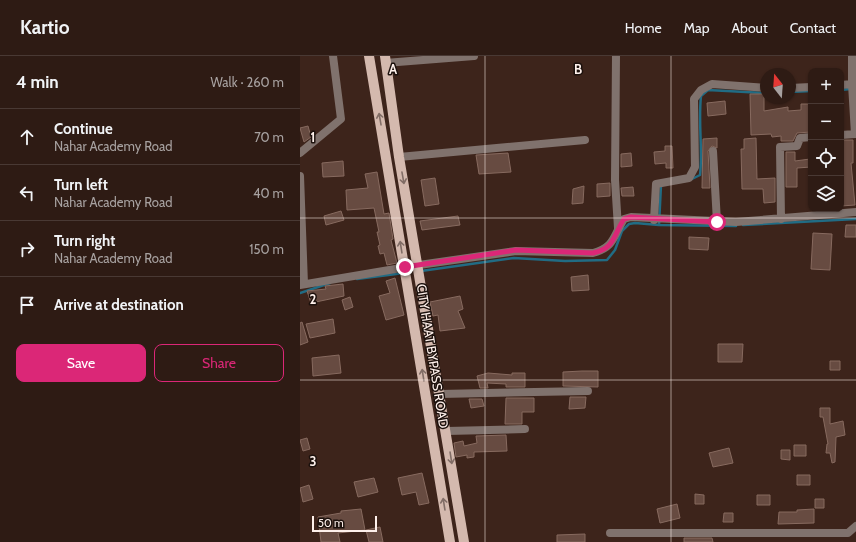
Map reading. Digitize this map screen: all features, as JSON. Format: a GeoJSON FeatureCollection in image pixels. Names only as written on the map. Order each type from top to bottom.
{"type":"FeatureCollection","features":[{"type":"Feature","properties":{"kind":"main road","name":"CITY HAAT BYPASS ROAD"},"geometry":{"type":"LineString","coordinates":[[369,56],[450,542]]}},
{"type":"Feature","properties":{"kind":"main road","name":"CITY HAAT BYPASS ROAD"},"geometry":{"type":"LineString","coordinates":[[385,59],[399,157],[419,264],[464,542]]}},
{"type":"Feature","properties":{"kind":"street"},"geometry":{"type":"LineString","coordinates":[[300,153],[341,119],[333,56]]}},
{"type":"Feature","properties":{"kind":"street"},"geometry":{"type":"LineString","coordinates":[[385,59],[474,56]]}},
{"type":"Feature","properties":{"kind":"street"},"geometry":{"type":"LineString","coordinates":[[616,56],[614,180],[618,228]]}},
{"type":"Feature","properties":{"kind":"street"},"geometry":{"type":"LineString","coordinates":[[844,134],[854,134],[852,56]]}},
{"type":"Feature","properties":{"kind":"street"},"geometry":{"type":"LineString","coordinates":[[654,220],[656,184],[689,178],[695,167],[694,98],[701,90],[712,84],[760,88]]}},
{"type":"Feature","properties":{"kind":"street"},"geometry":{"type":"LineString","coordinates":[[844,85],[852,84]]}},
{"type":"Feature","properties":{"kind":"street"},"geometry":{"type":"LineString","coordinates":[[796,88],[808,87]]}},
{"type":"Feature","properties":{"kind":"street"},"geometry":{"type":"LineString","coordinates":[[781,219],[780,147],[797,146],[800,138],[808,137]]}},
{"type":"Feature","properties":{"kind":"street"},"geometry":{"type":"LineString","coordinates":[[399,157],[585,140]]}},
{"type":"Feature","properties":{"kind":"street"},"geometry":{"type":"LineString","coordinates":[[713,151],[717,222]]}},
{"type":"Feature","properties":{"kind":"street"},"geometry":{"type":"LineString","coordinates":[[300,176],[302,285],[419,264],[516,250],[593,254],[605,250],[612,243],[618,228],[624,219],[631,217],[654,220],[717,222],[781,219],[819,212]]}},
{"type":"Feature","properties":{"kind":"street"},"geometry":{"type":"LineString","coordinates":[[844,212],[856,212]]}},
{"type":"Feature","properties":{"kind":"street"},"geometry":{"type":"LineString","coordinates":[[440,394],[588,391]]}},
{"type":"Feature","properties":{"kind":"street"},"geometry":{"type":"LineString","coordinates":[[446,431],[525,430]]}},
{"type":"Feature","properties":{"kind":"street"},"geometry":{"type":"LineString","coordinates":[[610,533],[848,533],[856,526]]}},
{"type":"Feature","properties":{"kind":"building"},"geometry":{"type":"Polygon","coordinates":[[[750,94],[760,94],[760,104],[764,104],[764,111],[788,107],[788,111],[801,110],[801,104],[808,104],[808,132],[797,133],[793,141],[781,141],[781,136],[772,137],[771,134],[751,135],[750,94]]]}},
{"type":"Feature","properties":{"kind":"building"},"geometry":{"type":"Polygon","coordinates":[[[725,101],[726,114],[708,116],[707,103],[725,101]]]}},
{"type":"Feature","properties":{"kind":"building"},"geometry":{"type":"Polygon","coordinates":[[[308,126],[311,137],[304,142],[300,128],[308,126]]]}},
{"type":"Feature","properties":{"kind":"building"},"geometry":{"type":"Polygon","coordinates":[[[717,138],[717,148],[712,146],[708,151],[710,188],[702,188],[703,139],[717,138]]]}},
{"type":"Feature","properties":{"kind":"building"},"geometry":{"type":"Polygon","coordinates":[[[756,138],[757,179],[775,178],[775,202],[764,203],[763,189],[742,189],[741,149],[744,149],[744,139],[756,138]]]}},
{"type":"Feature","properties":{"kind":"building"},"geometry":{"type":"Polygon","coordinates":[[[844,140],[853,140],[853,163],[851,163],[855,205],[844,206],[844,140]]]}},
{"type":"Feature","properties":{"kind":"building"},"geometry":{"type":"Polygon","coordinates":[[[665,146],[672,146],[673,168],[666,168],[666,163],[655,164],[654,152],[665,151],[665,146]]]}},
{"type":"Feature","properties":{"kind":"building"},"geometry":{"type":"Polygon","coordinates":[[[786,152],[795,152],[795,161],[808,159],[808,167],[797,168],[797,187],[786,187],[786,152]]]}},
{"type":"Feature","properties":{"kind":"building"},"geometry":{"type":"Polygon","coordinates":[[[508,153],[511,172],[479,174],[476,155],[508,153]]]}},
{"type":"Feature","properties":{"kind":"building"},"geometry":{"type":"Polygon","coordinates":[[[631,153],[632,166],[621,167],[621,154],[631,153]]]}},
{"type":"Feature","properties":{"kind":"building"},"geometry":{"type":"Polygon","coordinates":[[[343,161],[344,176],[323,177],[322,163],[343,161]]]}},
{"type":"Feature","properties":{"kind":"building"},"geometry":{"type":"Polygon","coordinates":[[[377,172],[384,214],[389,213],[393,239],[391,240],[397,263],[387,265],[384,253],[380,254],[378,246],[380,245],[377,232],[379,232],[374,208],[347,210],[346,190],[368,188],[365,174],[377,172]]]}},
{"type":"Feature","properties":{"kind":"building"},"geometry":{"type":"Polygon","coordinates":[[[435,178],[439,204],[425,206],[421,180],[435,178]]]}},
{"type":"Feature","properties":{"kind":"building"},"geometry":{"type":"Polygon","coordinates":[[[610,183],[610,196],[597,197],[597,184],[610,183]]]}},
{"type":"Feature","properties":{"kind":"building"},"geometry":{"type":"Polygon","coordinates":[[[584,186],[583,203],[572,204],[573,189],[584,186]]]}},
{"type":"Feature","properties":{"kind":"building"},"geometry":{"type":"Polygon","coordinates":[[[633,187],[634,196],[622,196],[621,188],[633,187]]]}},
{"type":"Feature","properties":{"kind":"building"},"geometry":{"type":"Polygon","coordinates":[[[341,211],[344,220],[326,225],[324,216],[341,211]]]}},
{"type":"Feature","properties":{"kind":"building"},"geometry":{"type":"Polygon","coordinates":[[[458,216],[460,225],[422,230],[420,221],[458,216]]]}},
{"type":"Feature","properties":{"kind":"building"},"geometry":{"type":"Polygon","coordinates":[[[846,225],[856,225],[856,237],[845,237],[846,225]]]}},
{"type":"Feature","properties":{"kind":"building"},"geometry":{"type":"Polygon","coordinates":[[[813,233],[832,234],[830,270],[811,269],[813,233]]]}},
{"type":"Feature","properties":{"kind":"building"},"geometry":{"type":"Polygon","coordinates":[[[689,237],[709,238],[708,250],[689,249],[689,237]]]}},
{"type":"Feature","properties":{"kind":"building"},"geometry":{"type":"Polygon","coordinates":[[[588,275],[589,290],[572,291],[571,277],[588,275]]]}},
{"type":"Feature","properties":{"kind":"building"},"geometry":{"type":"Polygon","coordinates":[[[395,278],[404,315],[386,320],[379,296],[390,293],[386,281],[395,278]]]}},
{"type":"Feature","properties":{"kind":"building"},"geometry":{"type":"Polygon","coordinates":[[[343,284],[344,296],[311,303],[307,291],[326,289],[325,286],[343,284]]]}},
{"type":"Feature","properties":{"kind":"building"},"geometry":{"type":"Polygon","coordinates":[[[460,296],[463,309],[458,311],[465,328],[440,331],[438,315],[433,316],[430,302],[460,296]]]}},
{"type":"Feature","properties":{"kind":"building"},"geometry":{"type":"Polygon","coordinates":[[[350,297],[353,307],[345,310],[342,300],[350,297]]]}},
{"type":"Feature","properties":{"kind":"building"},"geometry":{"type":"Polygon","coordinates":[[[333,319],[335,333],[310,338],[306,324],[333,319]]]}},
{"type":"Feature","properties":{"kind":"building"},"geometry":{"type":"Polygon","coordinates":[[[302,322],[308,342],[300,345],[300,323],[302,322]]]}},
{"type":"Feature","properties":{"kind":"building"},"geometry":{"type":"Polygon","coordinates":[[[718,344],[743,344],[742,362],[718,362],[718,344]]]}},
{"type":"Feature","properties":{"kind":"building"},"geometry":{"type":"Polygon","coordinates":[[[339,355],[341,373],[313,376],[312,358],[339,355]]]}},
{"type":"Feature","properties":{"kind":"building"},"geometry":{"type":"Polygon","coordinates":[[[830,361],[840,361],[840,370],[830,370],[830,361]]]}},
{"type":"Feature","properties":{"kind":"building"},"geometry":{"type":"Polygon","coordinates":[[[598,371],[598,387],[563,386],[563,372],[598,371]]]}},
{"type":"Feature","properties":{"kind":"building"},"geometry":{"type":"Polygon","coordinates":[[[488,373],[512,375],[512,373],[525,373],[525,387],[506,387],[506,384],[487,383],[488,388],[480,388],[477,376],[488,373]]]}},
{"type":"Feature","properties":{"kind":"building"},"geometry":{"type":"Polygon","coordinates":[[[570,397],[586,397],[585,408],[569,409],[570,397]]]}},
{"type":"Feature","properties":{"kind":"building"},"geometry":{"type":"Polygon","coordinates":[[[506,398],[534,398],[534,412],[522,412],[522,424],[505,424],[506,398]]]}},
{"type":"Feature","properties":{"kind":"building"},"geometry":{"type":"Polygon","coordinates":[[[469,399],[482,399],[484,406],[471,408],[469,399]]]}},
{"type":"Feature","properties":{"kind":"building"},"geometry":{"type":"Polygon","coordinates":[[[820,408],[830,408],[830,424],[843,421],[845,435],[836,437],[835,462],[832,463],[830,453],[826,453],[828,444],[823,417],[820,417],[820,408]]]}},
{"type":"Feature","properties":{"kind":"building"},"geometry":{"type":"Polygon","coordinates":[[[506,435],[507,451],[474,452],[474,457],[467,458],[467,455],[456,457],[454,443],[463,441],[464,446],[477,443],[476,436],[506,435]]]}},
{"type":"Feature","properties":{"kind":"building"},"geometry":{"type":"Polygon","coordinates":[[[307,438],[310,449],[303,451],[300,440],[307,438]]]}},
{"type":"Feature","properties":{"kind":"building"},"geometry":{"type":"Polygon","coordinates":[[[794,445],[806,445],[806,456],[794,456],[794,445]]]}},
{"type":"Feature","properties":{"kind":"building"},"geometry":{"type":"Polygon","coordinates":[[[729,448],[733,463],[713,467],[709,453],[729,448]]]}},
{"type":"Feature","properties":{"kind":"building"},"geometry":{"type":"Polygon","coordinates":[[[781,450],[790,450],[790,460],[781,459],[781,450]]]}},
{"type":"Feature","properties":{"kind":"building"},"geometry":{"type":"Polygon","coordinates":[[[422,473],[429,503],[419,505],[416,492],[402,495],[398,478],[422,473]]]}},
{"type":"Feature","properties":{"kind":"building"},"geometry":{"type":"Polygon","coordinates":[[[797,475],[810,475],[810,485],[797,485],[797,475]]]}},
{"type":"Feature","properties":{"kind":"building"},"geometry":{"type":"Polygon","coordinates":[[[374,478],[378,492],[358,497],[354,482],[374,478]]]}},
{"type":"Feature","properties":{"kind":"building"},"geometry":{"type":"Polygon","coordinates":[[[309,485],[313,499],[303,502],[300,488],[309,485]]]}},
{"type":"Feature","properties":{"kind":"building"},"geometry":{"type":"Polygon","coordinates":[[[695,494],[704,495],[704,504],[695,504],[695,494]]]}},
{"type":"Feature","properties":{"kind":"building"},"geometry":{"type":"Polygon","coordinates":[[[757,495],[770,495],[770,505],[757,505],[757,495]]]}},
{"type":"Feature","properties":{"kind":"building"},"geometry":{"type":"Polygon","coordinates":[[[815,499],[824,499],[824,508],[815,508],[815,499]]]}},
{"type":"Feature","properties":{"kind":"building"},"geometry":{"type":"Polygon","coordinates":[[[677,504],[680,518],[660,523],[657,509],[677,504]]]}},
{"type":"Feature","properties":{"kind":"building"},"geometry":{"type":"Polygon","coordinates":[[[361,509],[365,530],[338,533],[340,542],[321,542],[318,517],[341,513],[341,511],[361,509]]]}},
{"type":"Feature","properties":{"kind":"building"},"geometry":{"type":"Polygon","coordinates":[[[814,509],[814,523],[778,524],[779,512],[797,512],[797,510],[814,509]]]}},
{"type":"Feature","properties":{"kind":"building"},"geometry":{"type":"Polygon","coordinates":[[[724,513],[733,513],[733,522],[723,522],[724,513]]]}},
{"type":"Feature","properties":{"kind":"building"},"geometry":{"type":"Polygon","coordinates":[[[380,527],[383,542],[369,542],[366,530],[380,527]]]}},
{"type":"Feature","properties":{"kind":"building"},"geometry":{"type":"Polygon","coordinates":[[[585,534],[585,542],[557,542],[557,535],[585,534]]]}},
{"type":"Feature","properties":{"kind":"building"},"geometry":{"type":"Polygon","coordinates":[[[684,538],[712,538],[713,542],[684,542],[684,538]]]}},
{"type":"Feature","properties":{"kind":"waterway"},"geometry":{"type":"LineString","coordinates":[[844,90],[850,89]]}},
{"type":"Feature","properties":{"kind":"waterway"},"geometry":{"type":"LineString","coordinates":[[692,179],[700,175],[701,96],[708,90],[760,93]]}},
{"type":"Feature","properties":{"kind":"waterway"},"geometry":{"type":"LineString","coordinates":[[796,92],[808,91]]}},
{"type":"Feature","properties":{"kind":"waterway"},"geometry":{"type":"LineString","coordinates":[[659,225],[661,185]]}},
{"type":"Feature","properties":{"kind":"waterway"},"geometry":{"type":"LineString","coordinates":[[743,225],[856,219]]}},
{"type":"Feature","properties":{"kind":"waterway"},"geometry":{"type":"LineString","coordinates":[[421,271],[514,258],[565,261],[607,260],[615,250],[622,231],[629,224],[635,223],[659,225],[736,226]]}},
{"type":"Feature","properties":{"kind":"waterway"},"geometry":{"type":"LineString","coordinates":[[357,279],[404,273]]}},
{"type":"Feature","properties":{"kind":"waterway"},"geometry":{"type":"LineString","coordinates":[[300,293],[330,283]]}},
{"type":"Feature","properties":{"kind":"route"},"geometry":{"type":"LineString","coordinates":[[405,267],[516,250],[593,253],[605,250],[612,243],[618,228],[624,219],[631,217],[649,220],[717,222]]}}]}
